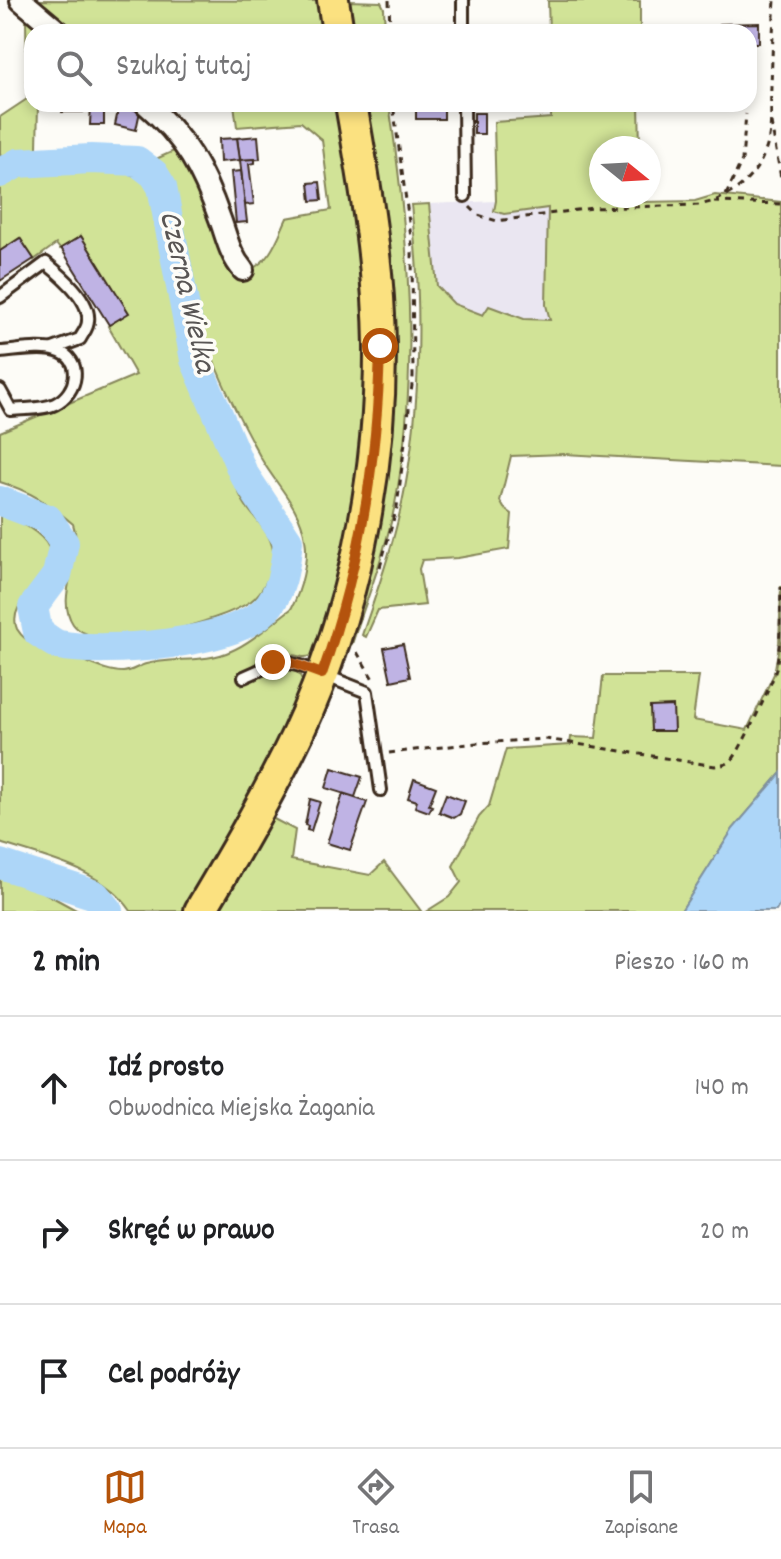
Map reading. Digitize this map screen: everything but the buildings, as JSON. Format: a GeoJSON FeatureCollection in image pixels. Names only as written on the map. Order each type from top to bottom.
{"type":"FeatureCollection","features":[{"type":"Feature","properties":{"kind":"main road"},"geometry":{"type":"LineString","coordinates":[[333,0],[337,24]]}},
{"type":"Feature","properties":{"kind":"main road"},"geometry":{"type":"LineString","coordinates":[[200,911],[297,735],[322,674],[348,591],[365,518],[379,383],[376,271],[352,112]]}},
{"type":"Feature","properties":{"kind":"street"},"geometry":{"type":"LineString","coordinates":[[21,0],[50,24]]}},
{"type":"Feature","properties":{"kind":"street"},"geometry":{"type":"LineString","coordinates":[[155,112],[175,130],[191,155],[220,218],[230,251],[243,270]]}},
{"type":"Feature","properties":{"kind":"lane"},"geometry":{"type":"LineString","coordinates":[[463,0],[463,24]]}},
{"type":"Feature","properties":{"kind":"lane"},"geometry":{"type":"LineString","coordinates":[[464,112],[465,196]]}},
{"type":"Feature","properties":{"kind":"lane"},"geometry":{"type":"LineString","coordinates":[[0,297],[46,263],[71,282],[89,321],[80,339],[53,349],[0,352]]}},
{"type":"Feature","properties":{"kind":"lane"},"geometry":{"type":"LineString","coordinates":[[0,390],[11,410],[48,407],[66,397],[73,385],[76,372],[74,363],[67,355],[53,349]]}},
{"type":"Feature","properties":{"kind":"lane"},"geometry":{"type":"LineString","coordinates":[[244,677],[280,661],[367,692],[381,790]]}},
{"type":"Feature","properties":{"kind":"path"},"geometry":{"type":"LineString","coordinates":[[389,0],[390,24]]}},
{"type":"Feature","properties":{"kind":"path"},"geometry":{"type":"LineString","coordinates":[[714,202],[738,189],[753,173],[766,149],[771,119],[775,0]]}},
{"type":"Feature","properties":{"kind":"path"},"geometry":{"type":"LineString","coordinates":[[726,195],[742,160],[746,114]]}},
{"type":"Feature","properties":{"kind":"path"},"geometry":{"type":"LineString","coordinates":[[771,119],[780,175]]}},
{"type":"Feature","properties":{"kind":"path"},"geometry":{"type":"LineString","coordinates":[[465,196],[478,215],[497,221],[606,207],[714,202],[781,204]]}},
{"type":"Feature","properties":{"kind":"path"},"geometry":{"type":"LineString","coordinates":[[376,754],[546,739],[724,765],[732,761],[740,747],[775,673],[781,587]]}},
{"type":"Feature","properties":{"kind":"shaded area"},"geometry":{"type":"Polygon","coordinates":[[[496,201],[504,214],[548,208],[546,304],[551,321],[524,319],[489,306],[483,315],[454,304],[437,286],[429,204],[496,201]]]}},
{"type":"Feature","properties":{"kind":"green space"},"geometry":{"type":"Polygon","coordinates":[[[31,0],[321,1],[325,24],[59,24],[31,0]]]}},
{"type":"Feature","properties":{"kind":"green space"},"geometry":{"type":"Polygon","coordinates":[[[348,1],[381,2],[385,24],[352,24],[348,1]]]}},
{"type":"Feature","properties":{"kind":"green space"},"geometry":{"type":"Polygon","coordinates":[[[548,1],[640,1],[640,24],[549,24],[548,1]]]}},
{"type":"Feature","properties":{"kind":"green space"},"geometry":{"type":"Polygon","coordinates":[[[24,101],[24,112],[38,112],[37,149],[0,156],[0,117],[24,101]]]}},
{"type":"Feature","properties":{"kind":"green space"},"geometry":{"type":"Polygon","coordinates":[[[235,112],[342,112],[371,342],[357,510],[318,653],[308,657],[281,653],[268,656],[257,663],[245,678],[243,684],[270,670],[289,669],[302,679],[305,691],[188,911],[131,911],[105,885],[89,875],[0,843],[0,513],[32,530],[48,545],[50,559],[16,614],[17,629],[36,645],[105,669],[123,672],[156,662],[221,655],[247,643],[291,609],[305,566],[306,547],[302,528],[293,507],[246,431],[205,339],[182,221],[176,199],[156,159],[185,146],[250,270],[269,254],[287,218],[331,210],[322,140],[301,122],[237,127],[235,112]]]}},
{"type":"Feature","properties":{"kind":"green space"},"geometry":{"type":"Polygon","coordinates":[[[366,112],[390,112],[402,204],[409,304],[403,454],[395,504],[376,574],[352,644],[339,654],[377,500],[366,112]]]}},
{"type":"Feature","properties":{"kind":"green space"},"geometry":{"type":"Polygon","coordinates":[[[551,112],[639,112],[640,136],[589,136],[589,208],[661,208],[661,202],[695,201],[715,195],[781,202],[781,466],[564,454],[511,456],[500,501],[512,514],[509,549],[458,558],[422,560],[419,569],[425,605],[378,610],[366,637],[362,635],[381,580],[405,486],[416,406],[418,323],[411,205],[429,204],[437,286],[454,304],[483,315],[489,306],[524,319],[550,320],[546,305],[548,208],[504,214],[494,211],[494,122],[551,118],[551,112]]]}},
{"type":"Feature","properties":{"kind":"green space"},"geometry":{"type":"Polygon","coordinates":[[[81,168],[100,173],[125,173],[142,180],[151,188],[171,301],[189,371],[236,487],[267,535],[273,550],[269,576],[251,601],[189,626],[132,637],[107,638],[86,634],[73,624],[67,601],[75,550],[73,524],[39,499],[0,482],[0,432],[136,375],[108,326],[128,313],[81,236],[60,249],[56,244],[34,260],[20,238],[0,251],[0,182],[48,169],[81,168]]]}},
{"type":"Feature","properties":{"kind":"green space"},"geometry":{"type":"Polygon","coordinates":[[[781,586],[781,773],[733,829],[681,911],[427,911],[449,897],[461,882],[453,866],[479,817],[489,806],[506,749],[570,745],[571,737],[596,738],[603,676],[699,676],[693,720],[747,730],[774,674],[779,646],[781,586]]]}},
{"type":"Feature","properties":{"kind":"green space"},"geometry":{"type":"Polygon","coordinates":[[[270,817],[295,830],[291,860],[370,875],[384,862],[421,911],[214,911],[270,817]]]}},
{"type":"Feature","properties":{"kind":"green space"},"geometry":{"type":"Polygon","coordinates":[[[0,874],[30,885],[78,911],[0,911],[0,874]]]}},
{"type":"Feature","properties":{"kind":"water"},"geometry":{"type":"Polygon","coordinates":[[[781,773],[781,903],[776,911],[681,911],[733,829],[781,773]]]}},
{"type":"Feature","properties":{"kind":"waterway","name":"Czerna Wielka"},"geometry":{"type":"LineString","coordinates":[[0,173],[18,163],[91,159],[137,161],[154,174],[162,187],[195,360],[243,473],[288,541],[282,577],[276,595],[265,610],[249,622],[226,631],[167,644],[136,647],[59,645],[38,632],[33,607],[57,575],[64,543],[48,519],[0,501]]}},
{"type":"Feature","properties":{"kind":"waterway","name":"Czerna Wielka"},"geometry":{"type":"LineString","coordinates":[[0,864],[95,895],[108,911]]}},
{"type":"Feature","properties":{"kind":"route"},"geometry":{"type":"LineString","coordinates":[[273,662],[289,662],[322,674],[330,651],[355,566],[365,518],[373,463],[380,346]]}}]}
